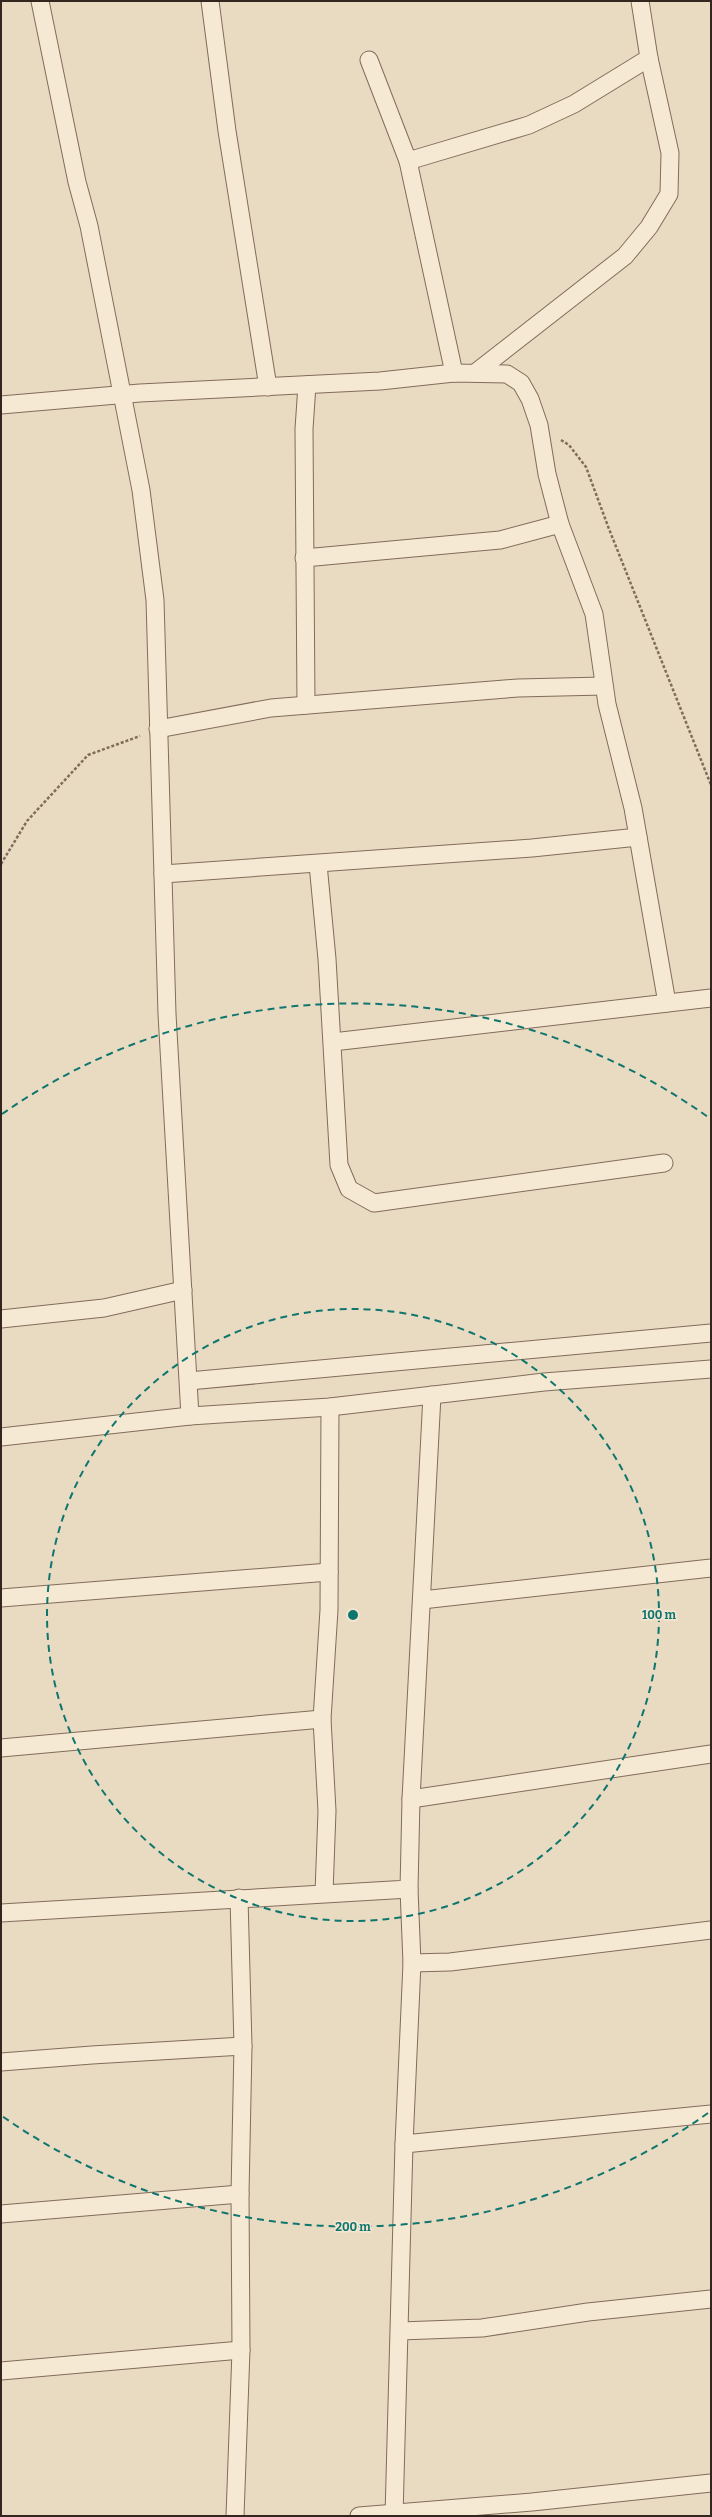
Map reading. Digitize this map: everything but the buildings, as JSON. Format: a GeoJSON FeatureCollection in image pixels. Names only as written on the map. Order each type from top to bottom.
{"type":"FeatureCollection","features":[{"type":"Feature","properties":{"kind":"street"},"geometry":{"type":"LineString","coordinates":[[40,1],[77,182],[89,226],[141,490],[155,600],[167,1014],[190,1416]]}},
{"type":"Feature","properties":{"kind":"street"},"geometry":{"type":"LineString","coordinates":[[210,1],[227,131],[268,387]]}},
{"type":"Feature","properties":{"kind":"street"},"geometry":{"type":"LineString","coordinates":[[475,373],[625,256],[649,227],[669,194],[670,153],[649,58],[640,1]]}},
{"type":"Feature","properties":{"kind":"street"},"geometry":{"type":"LineString","coordinates":[[408,161],[529,125],[574,104],[649,58]]}},
{"type":"Feature","properties":{"kind":"street"},"geometry":{"type":"LineString","coordinates":[[369,60],[408,161],[454,373]]}},
{"type":"Feature","properties":{"kind":"street"},"geometry":{"type":"LineString","coordinates":[[1,405],[122,395],[380,381],[454,373],[507,374],[521,383],[530,399],[539,425],[547,474],[560,524],[594,614],[604,686],[638,837],[667,1002]]}},
{"type":"Feature","properties":{"kind":"street"},"geometry":{"type":"LineString","coordinates":[[306,704],[304,429],[307,385]]}},
{"type":"Feature","properties":{"kind":"street"},"geometry":{"type":"LineString","coordinates":[[304,558],[500,540],[560,524]]}},
{"type":"Feature","properties":{"kind":"street"},"geometry":{"type":"LineString","coordinates":[[158,729],[213,717],[306,704],[518,688],[604,686]]}},
{"type":"Feature","properties":{"kind":"street"},"geometry":{"type":"LineString","coordinates":[[163,874],[318,864],[578,844],[638,837]]}},
{"type":"Feature","properties":{"kind":"street"},"geometry":{"type":"LineString","coordinates":[[318,864],[332,1042],[339,1165],[349,1189],[374,1203],[664,1163]]}},
{"type":"Feature","properties":{"kind":"street"},"geometry":{"type":"LineString","coordinates":[[332,1042],[711,998]]}},
{"type":"Feature","properties":{"kind":"street"},"geometry":{"type":"LineString","coordinates":[[1,1319],[104,1308],[183,1290]]}},
{"type":"Feature","properties":{"kind":"street"},"geometry":{"type":"LineString","coordinates":[[189,1381],[711,1333]]}},
{"type":"Feature","properties":{"kind":"street"},"geometry":{"type":"LineString","coordinates":[[1,1437],[190,1416],[330,1407],[544,1382],[711,1369]]}},
{"type":"Feature","properties":{"kind":"street"},"geometry":{"type":"LineString","coordinates":[[394,2514],[404,2144],[412,1963],[409,1889],[411,1799],[432,1396]]}},
{"type":"Feature","properties":{"kind":"street"},"geometry":{"type":"LineString","coordinates":[[324,1893],[327,1811],[322,1719],[329,1610],[330,1407]]}},
{"type":"Feature","properties":{"kind":"street"},"geometry":{"type":"LineString","coordinates":[[422,1600],[711,1568]]}},
{"type":"Feature","properties":{"kind":"street"},"geometry":{"type":"LineString","coordinates":[[1,1598],[329,1572]]}},
{"type":"Feature","properties":{"kind":"street"},"geometry":{"type":"LineString","coordinates":[[1,1748],[322,1719]]}},
{"type":"Feature","properties":{"kind":"street"},"geometry":{"type":"LineString","coordinates":[[411,1799],[711,1754]]}},
{"type":"Feature","properties":{"kind":"street"},"geometry":{"type":"LineString","coordinates":[[1,1912],[409,1889]]}},
{"type":"Feature","properties":{"kind":"street"},"geometry":{"type":"LineString","coordinates":[[236,2516],[241,2350],[240,2194],[243,2046],[239,1898]]}},
{"type":"Feature","properties":{"kind":"street"},"geometry":{"type":"LineString","coordinates":[[412,1963],[450,1962],[711,1930]]}},
{"type":"Feature","properties":{"kind":"street"},"geometry":{"type":"LineString","coordinates":[[1,2062],[243,2046]]}},
{"type":"Feature","properties":{"kind":"street"},"geometry":{"type":"LineString","coordinates":[[404,2144],[711,2114]]}},
{"type":"Feature","properties":{"kind":"street"},"geometry":{"type":"LineString","coordinates":[[1,2214],[240,2194]]}},
{"type":"Feature","properties":{"kind":"street"},"geometry":{"type":"LineString","coordinates":[[400,2331],[482,2328],[588,2312],[711,2299]]}},
{"type":"Feature","properties":{"kind":"street"},"geometry":{"type":"LineString","coordinates":[[1,2371],[241,2350]]}},
{"type":"Feature","properties":{"kind":"street"},"geometry":{"type":"LineString","coordinates":[[359,2516],[532,2502],[711,2483]]}},
{"type":"Feature","properties":{"kind":"path"},"geometry":{"type":"LineString","coordinates":[[539,425],[569,445],[586,467],[609,529],[711,785]]}},
{"type":"Feature","properties":{"kind":"path"},"geometry":{"type":"LineString","coordinates":[[1,864],[27,821],[88,755],[158,729]]}}]}
